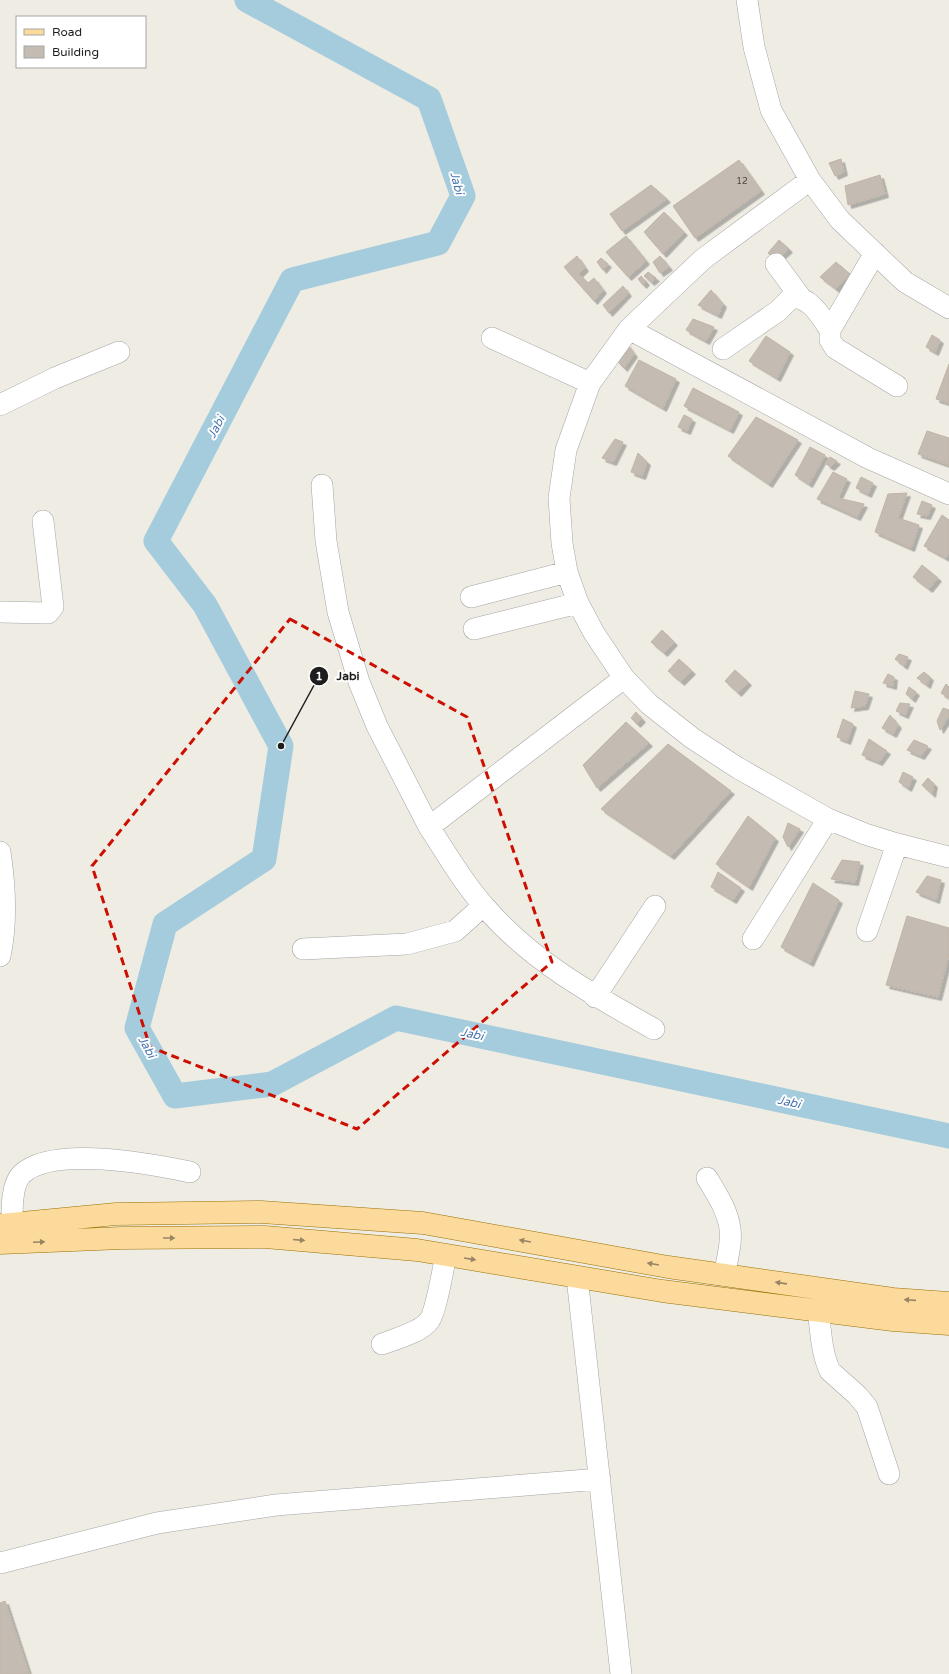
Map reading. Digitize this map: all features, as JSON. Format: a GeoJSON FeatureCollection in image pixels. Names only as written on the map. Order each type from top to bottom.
{"type":"FeatureCollection","features":[{"type":"Feature","properties":{"kind":"main road"},"geometry":{"type":"LineString","coordinates":[[6,1225],[116,1214],[261,1212],[423,1223],[668,1267],[893,1299],[949,1303]]}},
{"type":"Feature","properties":{"kind":"main road"},"geometry":{"type":"LineString","coordinates":[[0,1244],[122,1238],[264,1238],[416,1250],[662,1291],[893,1320],[949,1324]]}},
{"type":"Feature","properties":{"kind":"street"},"geometry":{"type":"LineString","coordinates":[[747,0],[754,47],[771,110],[810,180],[840,220],[905,282],[949,308]]}},
{"type":"Feature","properties":{"kind":"street"},"geometry":{"type":"LineString","coordinates":[[810,180],[703,259],[629,329],[590,383],[566,450],[560,498],[562,543],[568,572],[578,603],[594,633],[624,678],[649,704],[692,738],[738,768],[828,819],[864,834],[949,857]]}},
{"type":"Feature","properties":{"kind":"street"},"geometry":{"type":"LineString","coordinates":[[875,253],[830,330],[830,340],[835,348],[897,386]]}},
{"type":"Feature","properties":{"kind":"street"},"geometry":{"type":"LineString","coordinates":[[776,264],[801,298],[818,312],[830,330]]}},
{"type":"Feature","properties":{"kind":"street"},"geometry":{"type":"LineString","coordinates":[[723,350],[778,311],[792,298],[801,298]]}},
{"type":"Feature","properties":{"kind":"street"},"geometry":{"type":"LineString","coordinates":[[629,329],[868,458],[949,494]]}},
{"type":"Feature","properties":{"kind":"street"},"geometry":{"type":"LineString","coordinates":[[492,338],[590,383]]}},
{"type":"Feature","properties":{"kind":"street"},"geometry":{"type":"LineString","coordinates":[[0,405],[55,378],[119,352]]}},
{"type":"Feature","properties":{"kind":"street"},"geometry":{"type":"LineString","coordinates":[[322,484],[326,541],[338,612],[359,682],[377,726],[429,827],[484,906],[526,948],[595,997],[654,1029]]}},
{"type":"Feature","properties":{"kind":"street"},"geometry":{"type":"LineString","coordinates":[[0,612],[48,613],[53,607],[43,521]]}},
{"type":"Feature","properties":{"kind":"street"},"geometry":{"type":"LineString","coordinates":[[471,597],[568,572]]}},
{"type":"Feature","properties":{"kind":"street"},"geometry":{"type":"LineString","coordinates":[[474,629],[578,603]]}},
{"type":"Feature","properties":{"kind":"street"},"geometry":{"type":"LineString","coordinates":[[429,827],[624,678]]}},
{"type":"Feature","properties":{"kind":"street"},"geometry":{"type":"LineString","coordinates":[[753,939],[828,819]]}},
{"type":"Feature","properties":{"kind":"street"},"geometry":{"type":"LineString","coordinates":[[867,931],[897,844]]}},
{"type":"Feature","properties":{"kind":"street"},"geometry":{"type":"LineString","coordinates":[[0,852],[3,870],[4,937],[0,956]]}},
{"type":"Feature","properties":{"kind":"street"},"geometry":{"type":"LineString","coordinates":[[303,949],[407,944],[455,931],[484,906]]}},
{"type":"Feature","properties":{"kind":"street"},"geometry":{"type":"LineString","coordinates":[[595,997],[655,906]]}},
{"type":"Feature","properties":{"kind":"street"},"geometry":{"type":"LineString","coordinates":[[6,1225],[15,1189],[21,1174],[36,1164],[63,1160],[98,1158],[148,1164],[190,1172]]}},
{"type":"Feature","properties":{"kind":"street"},"geometry":{"type":"LineString","coordinates":[[708,1178],[726,1214],[730,1228],[730,1242],[724,1275]]}},
{"type":"Feature","properties":{"kind":"street"},"geometry":{"type":"LineString","coordinates":[[382,1344],[421,1328],[429,1321],[433,1311],[446,1255]]}},
{"type":"Feature","properties":{"kind":"street"},"geometry":{"type":"LineString","coordinates":[[577,1277],[621,1674]]}},
{"type":"Feature","properties":{"kind":"street"},"geometry":{"type":"LineString","coordinates":[[818,1310],[824,1353],[830,1371],[863,1400],[889,1474]]}},
{"type":"Feature","properties":{"kind":"street"},"geometry":{"type":"LineString","coordinates":[[0,1563],[157,1523],[276,1505],[600,1479]]}},
{"type":"Feature","properties":{"kind":"highlighted area"},"geometry":{"type":"Polygon","coordinates":[[[290,619],[467,717],[552,962],[357,1129],[150,1047],[92,866],[290,619]]]}},
{"type":"Feature","properties":{"kind":"building"},"geometry":{"type":"Polygon","coordinates":[[[841,159],[844,172],[835,176],[829,163],[841,159]]]}},
{"type":"Feature","properties":{"kind":"building"},"geometry":{"type":"Polygon","coordinates":[[[739,160],[761,191],[695,238],[673,206],[739,160]]]}},
{"type":"Feature","properties":{"kind":"building"},"geometry":{"type":"Polygon","coordinates":[[[880,175],[885,194],[848,205],[845,186],[880,175]]]}},
{"type":"Feature","properties":{"kind":"building"},"geometry":{"type":"Polygon","coordinates":[[[651,185],[667,199],[622,231],[610,214],[651,185]]]}},
{"type":"Feature","properties":{"kind":"building"},"geometry":{"type":"Polygon","coordinates":[[[664,212],[684,232],[663,254],[644,232],[664,212]]]}},
{"type":"Feature","properties":{"kind":"building"},"geometry":{"type":"Polygon","coordinates":[[[626,236],[646,261],[628,277],[606,252],[626,236]]]}},
{"type":"Feature","properties":{"kind":"building"},"geometry":{"type":"Polygon","coordinates":[[[779,240],[789,249],[777,260],[768,253],[779,240]]]}},
{"type":"Feature","properties":{"kind":"building"},"geometry":{"type":"Polygon","coordinates":[[[577,256],[585,268],[579,274],[588,283],[594,278],[603,290],[594,301],[564,267],[577,256]]]}},
{"type":"Feature","properties":{"kind":"building"},"geometry":{"type":"Polygon","coordinates":[[[660,256],[669,267],[660,273],[653,262],[660,256]]]}},
{"type":"Feature","properties":{"kind":"building"},"geometry":{"type":"Polygon","coordinates":[[[601,258],[608,264],[603,270],[597,262],[601,258]]]}},
{"type":"Feature","properties":{"kind":"building"},"geometry":{"type":"Polygon","coordinates":[[[836,262],[850,274],[836,289],[820,277],[836,262]]]}},
{"type":"Feature","properties":{"kind":"building"},"geometry":{"type":"Polygon","coordinates":[[[648,272],[656,278],[651,282],[644,276],[648,272]]]}},
{"type":"Feature","properties":{"kind":"building"},"geometry":{"type":"Polygon","coordinates":[[[641,276],[646,282],[643,285],[638,279],[641,276]]]}},
{"type":"Feature","properties":{"kind":"building"},"geometry":{"type":"Polygon","coordinates":[[[623,286],[628,293],[609,313],[603,305],[623,286]]]}},
{"type":"Feature","properties":{"kind":"building"},"geometry":{"type":"Polygon","coordinates":[[[711,290],[723,304],[718,315],[698,305],[711,290]]]}},
{"type":"Feature","properties":{"kind":"building"},"geometry":{"type":"Polygon","coordinates":[[[693,319],[714,327],[706,341],[686,330],[693,319]]]}},
{"type":"Feature","properties":{"kind":"building"},"geometry":{"type":"Polygon","coordinates":[[[932,335],[940,340],[935,352],[926,347],[932,335]]]}},
{"type":"Feature","properties":{"kind":"building"},"geometry":{"type":"Polygon","coordinates":[[[766,336],[790,352],[777,378],[749,361],[766,336]]]}},
{"type":"Feature","properties":{"kind":"building"},"geometry":{"type":"Polygon","coordinates":[[[627,344],[634,354],[624,368],[617,361],[627,344]]]}},
{"type":"Feature","properties":{"kind":"building"},"geometry":{"type":"Polygon","coordinates":[[[639,360],[676,379],[663,408],[625,386],[639,360]]]}},
{"type":"Feature","properties":{"kind":"building"},"geometry":{"type":"Polygon","coordinates":[[[949,364],[949,403],[936,399],[949,364]]]}},
{"type":"Feature","properties":{"kind":"building"},"geometry":{"type":"Polygon","coordinates":[[[693,388],[739,412],[730,430],[684,406],[693,388]]]}},
{"type":"Feature","properties":{"kind":"building"},"geometry":{"type":"Polygon","coordinates":[[[684,415],[692,419],[687,431],[678,427],[684,415]]]}},
{"type":"Feature","properties":{"kind":"building"},"geometry":{"type":"Polygon","coordinates":[[[756,417],[798,440],[769,484],[728,456],[756,417]]]}},
{"type":"Feature","properties":{"kind":"building"},"geometry":{"type":"Polygon","coordinates":[[[927,431],[949,438],[949,465],[918,454],[927,431]]]}},
{"type":"Feature","properties":{"kind":"building"},"geometry":{"type":"Polygon","coordinates":[[[615,439],[623,442],[613,462],[602,458],[615,439]]]}},
{"type":"Feature","properties":{"kind":"building"},"geometry":{"type":"Polygon","coordinates":[[[810,447],[825,455],[809,484],[795,475],[810,447]]]}},
{"type":"Feature","properties":{"kind":"building"},"geometry":{"type":"Polygon","coordinates":[[[638,453],[647,462],[642,476],[631,472],[638,453]]]}},
{"type":"Feature","properties":{"kind":"building"},"geometry":{"type":"Polygon","coordinates":[[[830,457],[837,461],[831,467],[826,464],[830,457]]]}},
{"type":"Feature","properties":{"kind":"building"},"geometry":{"type":"Polygon","coordinates":[[[833,472],[847,479],[838,498],[864,504],[857,517],[817,499],[833,472]]]}},
{"type":"Feature","properties":{"kind":"building"},"geometry":{"type":"Polygon","coordinates":[[[861,477],[873,483],[868,494],[856,488],[861,477]]]}},
{"type":"Feature","properties":{"kind":"building"},"geometry":{"type":"Polygon","coordinates":[[[907,493],[898,518],[919,525],[911,548],[875,532],[888,494],[907,493]]]}},
{"type":"Feature","properties":{"kind":"building"},"geometry":{"type":"Polygon","coordinates":[[[922,501],[932,505],[927,516],[917,514],[922,501]]]}},
{"type":"Feature","properties":{"kind":"building"},"geometry":{"type":"Polygon","coordinates":[[[942,515],[949,520],[949,552],[946,558],[924,546],[942,515]]]}},
{"type":"Feature","properties":{"kind":"building"},"geometry":{"type":"Polygon","coordinates":[[[922,565],[938,578],[929,589],[913,577],[922,565]]]}},
{"type":"Feature","properties":{"kind":"building"},"geometry":{"type":"Polygon","coordinates":[[[662,630],[674,642],[664,653],[651,642],[662,630]]]}},
{"type":"Feature","properties":{"kind":"building"},"geometry":{"type":"Polygon","coordinates":[[[899,654],[908,657],[904,666],[895,659],[899,654]]]}},
{"type":"Feature","properties":{"kind":"building"},"geometry":{"type":"Polygon","coordinates":[[[679,659],[692,671],[681,682],[668,671],[679,659]]]}},
{"type":"Feature","properties":{"kind":"building"},"geometry":{"type":"Polygon","coordinates":[[[735,670],[748,682],[738,693],[725,681],[735,670]]]}},
{"type":"Feature","properties":{"kind":"building"},"geometry":{"type":"Polygon","coordinates":[[[924,672],[930,677],[927,685],[917,678],[924,672]]]}},
{"type":"Feature","properties":{"kind":"building"},"geometry":{"type":"Polygon","coordinates":[[[888,674],[894,677],[893,686],[883,683],[888,674]]]}},
{"type":"Feature","properties":{"kind":"building"},"geometry":{"type":"Polygon","coordinates":[[[946,684],[949,687],[949,698],[941,693],[946,684]]]}},
{"type":"Feature","properties":{"kind":"building"},"geometry":{"type":"Polygon","coordinates":[[[909,687],[916,692],[912,699],[906,694],[909,687]]]}},
{"type":"Feature","properties":{"kind":"building"},"geometry":{"type":"Polygon","coordinates":[[[855,691],[869,694],[865,706],[851,708],[855,691]]]}},
{"type":"Feature","properties":{"kind":"building"},"geometry":{"type":"Polygon","coordinates":[[[900,703],[910,704],[905,715],[896,711],[900,703]]]}},
{"type":"Feature","properties":{"kind":"building"},"geometry":{"type":"Polygon","coordinates":[[[943,708],[949,710],[949,716],[940,730],[937,721],[943,708]]]}},
{"type":"Feature","properties":{"kind":"building"},"geometry":{"type":"Polygon","coordinates":[[[636,712],[642,719],[637,724],[631,718],[636,712]]]}},
{"type":"Feature","properties":{"kind":"building"},"geometry":{"type":"Polygon","coordinates":[[[890,715],[898,725],[893,734],[882,728],[890,715]]]}},
{"type":"Feature","properties":{"kind":"building"},"geometry":{"type":"Polygon","coordinates":[[[843,719],[853,724],[847,741],[837,737],[843,719]]]}},
{"type":"Feature","properties":{"kind":"building"},"geometry":{"type":"Polygon","coordinates":[[[626,722],[649,743],[597,788],[583,765],[626,722]]]}},
{"type":"Feature","properties":{"kind":"building"},"geometry":{"type":"Polygon","coordinates":[[[869,739],[887,751],[879,762],[862,755],[869,739]]]}},
{"type":"Feature","properties":{"kind":"building"},"geometry":{"type":"Polygon","coordinates":[[[914,740],[928,746],[921,756],[907,750],[914,740]]]}},
{"type":"Feature","properties":{"kind":"building"},"geometry":{"type":"Polygon","coordinates":[[[668,744],[731,791],[671,856],[601,809],[668,744]]]}},
{"type":"Feature","properties":{"kind":"building"},"geometry":{"type":"Polygon","coordinates":[[[903,772],[913,777],[908,788],[899,782],[903,772]]]}},
{"type":"Feature","properties":{"kind":"building"},"geometry":{"type":"Polygon","coordinates":[[[928,778],[934,784],[932,794],[922,785],[928,778]]]}},
{"type":"Feature","properties":{"kind":"building"},"geometry":{"type":"Polygon","coordinates":[[[748,816],[775,838],[749,887],[716,864],[748,816]]]}},
{"type":"Feature","properties":{"kind":"building"},"geometry":{"type":"Polygon","coordinates":[[[788,823],[800,829],[788,847],[783,837],[788,823]]]}},
{"type":"Feature","properties":{"kind":"building"},"geometry":{"type":"Polygon","coordinates":[[[842,860],[860,862],[855,882],[831,879],[842,860]]]}},
{"type":"Feature","properties":{"kind":"building"},"geometry":{"type":"Polygon","coordinates":[[[718,872],[741,888],[733,900],[711,887],[718,872]]]}},
{"type":"Feature","properties":{"kind":"building"},"geometry":{"type":"Polygon","coordinates":[[[927,876],[941,880],[936,900],[916,892],[927,876]]]}},
{"type":"Feature","properties":{"kind":"building"},"geometry":{"type":"Polygon","coordinates":[[[813,883],[839,900],[810,963],[781,947],[813,883]]]}},
{"type":"Feature","properties":{"kind":"building"},"geometry":{"type":"Polygon","coordinates":[[[907,916],[949,928],[949,954],[938,997],[886,985],[907,916]]]}},
{"type":"Feature","properties":{"kind":"building"},"geometry":{"type":"Polygon","coordinates":[[[5,1601],[29,1674],[0,1674],[0,1603],[5,1601]]]}},
{"type":"Feature","properties":{"kind":"waterway","name":"Jabi"},"geometry":{"type":"LineString","coordinates":[[247,0],[429,99],[463,196],[438,243],[292,280],[156,541],[205,605],[281,746],[264,859],[165,924],[137,1028],[175,1096],[272,1084],[396,1018],[949,1136]]}},
{"type":"Feature","properties":{"kind":"place","name":"Jabi"},"geometry":{"type":"Point","coordinates":[281,746]}}]}
